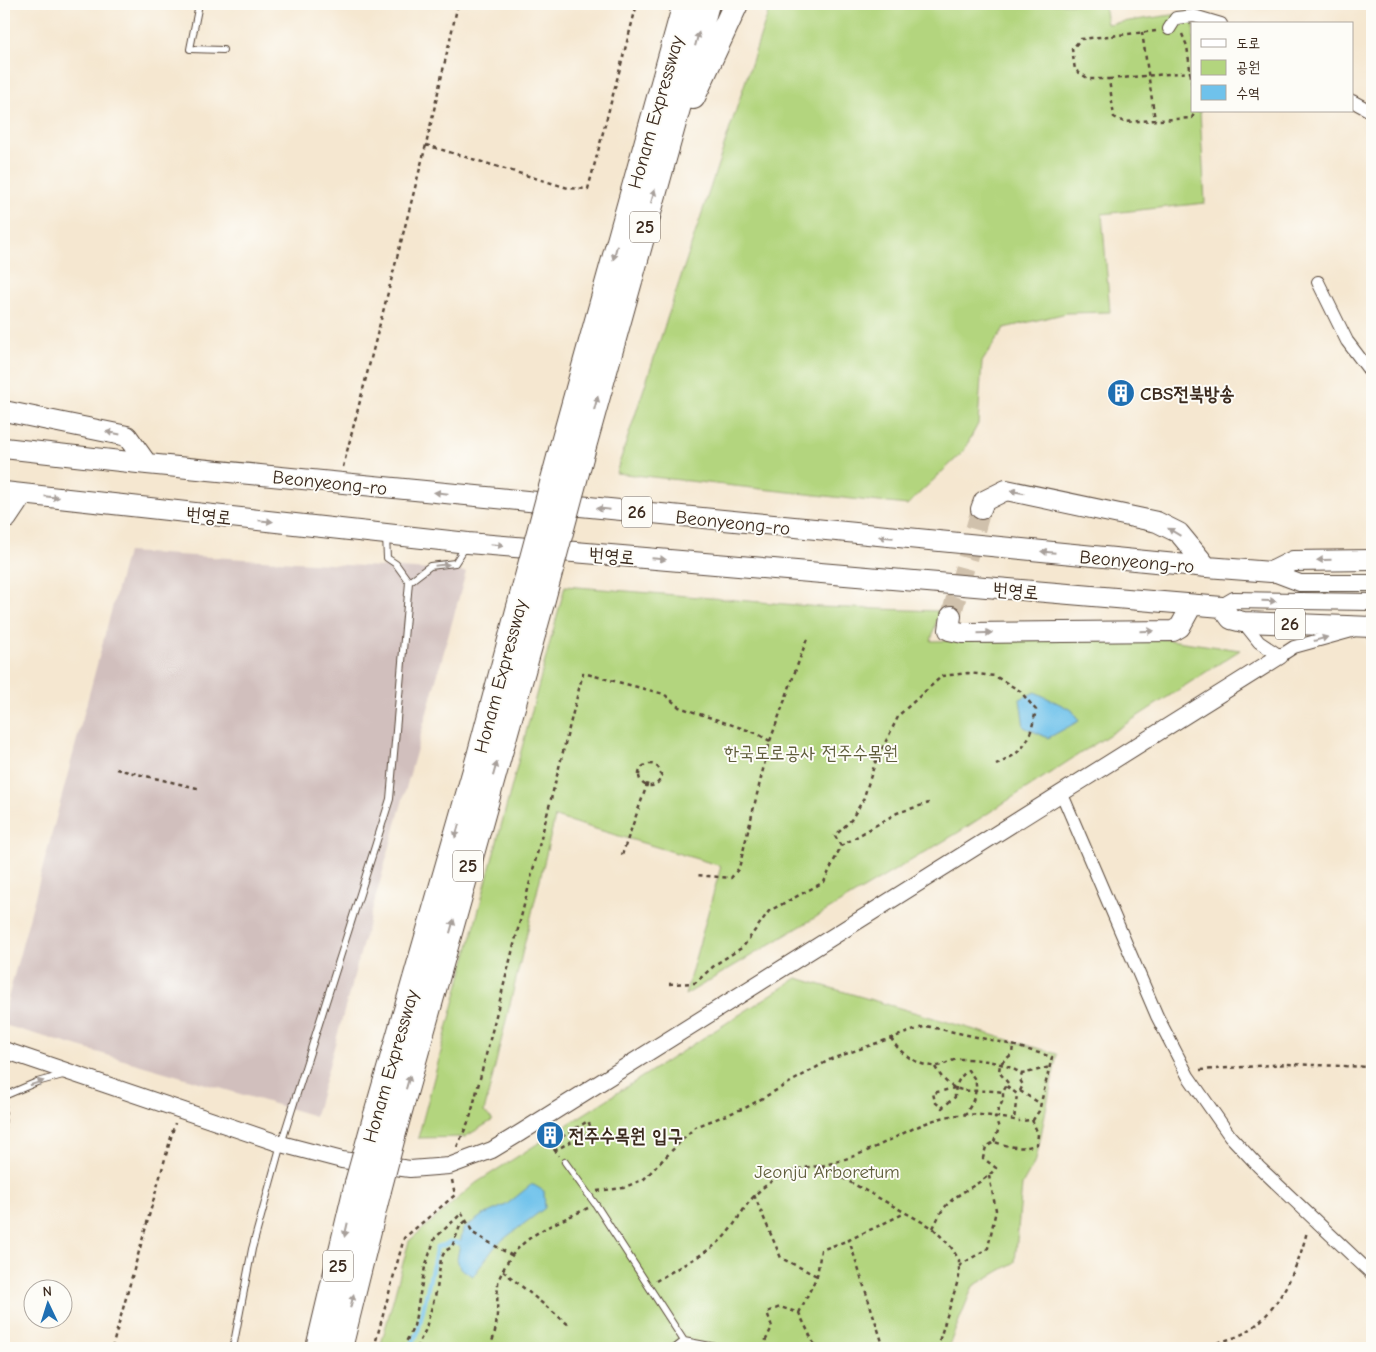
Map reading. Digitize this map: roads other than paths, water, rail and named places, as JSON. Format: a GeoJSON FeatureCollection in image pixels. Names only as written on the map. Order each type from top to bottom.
{"type":"FeatureCollection","features":[{"type":"Feature","properties":{"kind":"highway","name":"Honam Expressway"},"geometry":{"type":"LineString","coordinates":[[318,1348],[368,1186],[531,601],[685,4]]}},
{"type":"Feature","properties":{"kind":"highway","name":"Honam Expressway"},"geometry":{"type":"LineString","coordinates":[[572,448],[672,130],[707,4]]}},
{"type":"Feature","properties":{"kind":"highway"},"geometry":{"type":"LineString","coordinates":[[672,130],[684,116],[736,4]]}},
{"type":"Feature","properties":{"kind":"highway","name":"Honam Expressway"},"geometry":{"type":"LineString","coordinates":[[340,1348],[368,1186]]}},
{"type":"Feature","properties":{"kind":"main road"},"geometry":{"type":"LineString","coordinates":[[4,411],[127,436],[146,464]]}},
{"type":"Feature","properties":{"kind":"main road","name":"Beonyeong-ro"},"geometry":{"type":"LineString","coordinates":[[4,448],[339,483],[1271,572]]}},
{"type":"Feature","properties":{"kind":"main road"},"geometry":{"type":"LineString","coordinates":[[981,509],[984,501],[1006,490],[1157,522],[1179,533],[1207,567]]}},
{"type":"Feature","properties":{"kind":"main road"},"geometry":{"type":"LineString","coordinates":[[4,518],[6,518],[13,493]]}},
{"type":"Feature","properties":{"kind":"main road","name":"번영로"},"geometry":{"type":"LineString","coordinates":[[13,493],[468,542],[1222,607]]}},
{"type":"Feature","properties":{"kind":"main road"},"geometry":{"type":"LineString","coordinates":[[1271,572],[1293,561],[1372,560]]}},
{"type":"Feature","properties":{"kind":"main road"},"geometry":{"type":"LineString","coordinates":[[951,616],[950,630],[963,633],[1173,631],[1180,627],[1192,605]]}},
{"type":"Feature","properties":{"kind":"main road"},"geometry":{"type":"LineString","coordinates":[[1222,607],[1231,619],[1243,622]]}},
{"type":"Feature","properties":{"kind":"main road","name":"26"},"geometry":{"type":"LineString","coordinates":[[1243,622],[1369,627]]}},
{"type":"Feature","properties":{"kind":"street"},"geometry":{"type":"LineString","coordinates":[[1169,29],[1176,18],[1194,16],[1214,22]]}},
{"type":"Feature","properties":{"kind":"street"},"geometry":{"type":"LineString","coordinates":[[1354,102],[1372,112]]}},
{"type":"Feature","properties":{"kind":"street"},"geometry":{"type":"LineString","coordinates":[[1318,282],[1347,341],[1372,374]]}},
{"type":"Feature","properties":{"kind":"street","name":"Beonyeong-ro"},"geometry":{"type":"LineString","coordinates":[[1271,572],[1300,583],[1372,583]]}},
{"type":"Feature","properties":{"kind":"street"},"geometry":{"type":"LineString","coordinates":[[1222,607],[1234,600],[1372,602]]}},
{"type":"Feature","properties":{"kind":"street"},"geometry":{"type":"LineString","coordinates":[[1243,622],[1259,642],[1280,656]]}},
{"type":"Feature","properties":{"kind":"street"},"geometry":{"type":"LineString","coordinates":[[4,1050],[281,1144],[342,1160],[410,1169],[492,1150],[1294,647],[1369,627]]}},
{"type":"Feature","properties":{"kind":"street"},"geometry":{"type":"LineString","coordinates":[[1061,792],[1150,999],[1187,1073],[1230,1136],[1372,1274]]}},
{"type":"Feature","properties":{"kind":"lane"},"geometry":{"type":"LineString","coordinates":[[200,4],[190,49],[223,50]]}},
{"type":"Feature","properties":{"kind":"lane"},"geometry":{"type":"LineString","coordinates":[[233,1348],[252,1249],[281,1144],[390,799],[409,582],[396,564],[387,558],[386,534]]}},
{"type":"Feature","properties":{"kind":"lane"},"geometry":{"type":"LineString","coordinates":[[409,582],[430,566],[454,564],[468,542]]}},
{"type":"Feature","properties":{"kind":"lane"},"geometry":{"type":"LineString","coordinates":[[5,1095],[71,1073]]}},
{"type":"Feature","properties":{"kind":"lane"},"geometry":{"type":"LineString","coordinates":[[565,1162],[596,1205],[684,1341],[721,1348]]}},
{"type":"Feature","properties":{"kind":"lane"},"geometry":{"type":"LineString","coordinates":[[675,1348],[684,1341]]}},
{"type":"Feature","properties":{"kind":"water"},"geometry":{"type":"Polygon","coordinates":[[[1035,692],[1072,710],[1079,721],[1048,738],[1024,727],[1020,699],[1035,692]]]}},
{"type":"Feature","properties":{"kind":"water"},"geometry":{"type":"Polygon","coordinates":[[[532,1184],[544,1191],[545,1208],[497,1244],[473,1276],[460,1268],[457,1259],[463,1229],[483,1215],[506,1205],[532,1184]]]}},
{"type":"Feature","properties":{"kind":"waterway"},"geometry":{"type":"LineString","coordinates":[[410,1348],[418,1332],[437,1247],[453,1242],[459,1243]]}},
{"type":"Feature","properties":{"kind":"tunnel"},"geometry":{"type":"LineString","coordinates":[[951,616],[981,509]]}},
{"type":"Feature","properties":{"kind":"place","name":"CBS전북방송"},"geometry":{"type":"Point","coordinates":[1121,393]}},
{"type":"Feature","properties":{"kind":"place","name":"전주수목원 입구"},"geometry":{"type":"Point","coordinates":[550,1135]}},
{"type":"Feature","properties":{"kind":"park label","name":"한국도로공사 전주수목원"},"geometry":{"type":"Point","coordinates":[811,752]}},
{"type":"Feature","properties":{"kind":"park label","name":"Jeonju Arboretum"},"geometry":{"type":"Point","coordinates":[827,1171]}}]}
